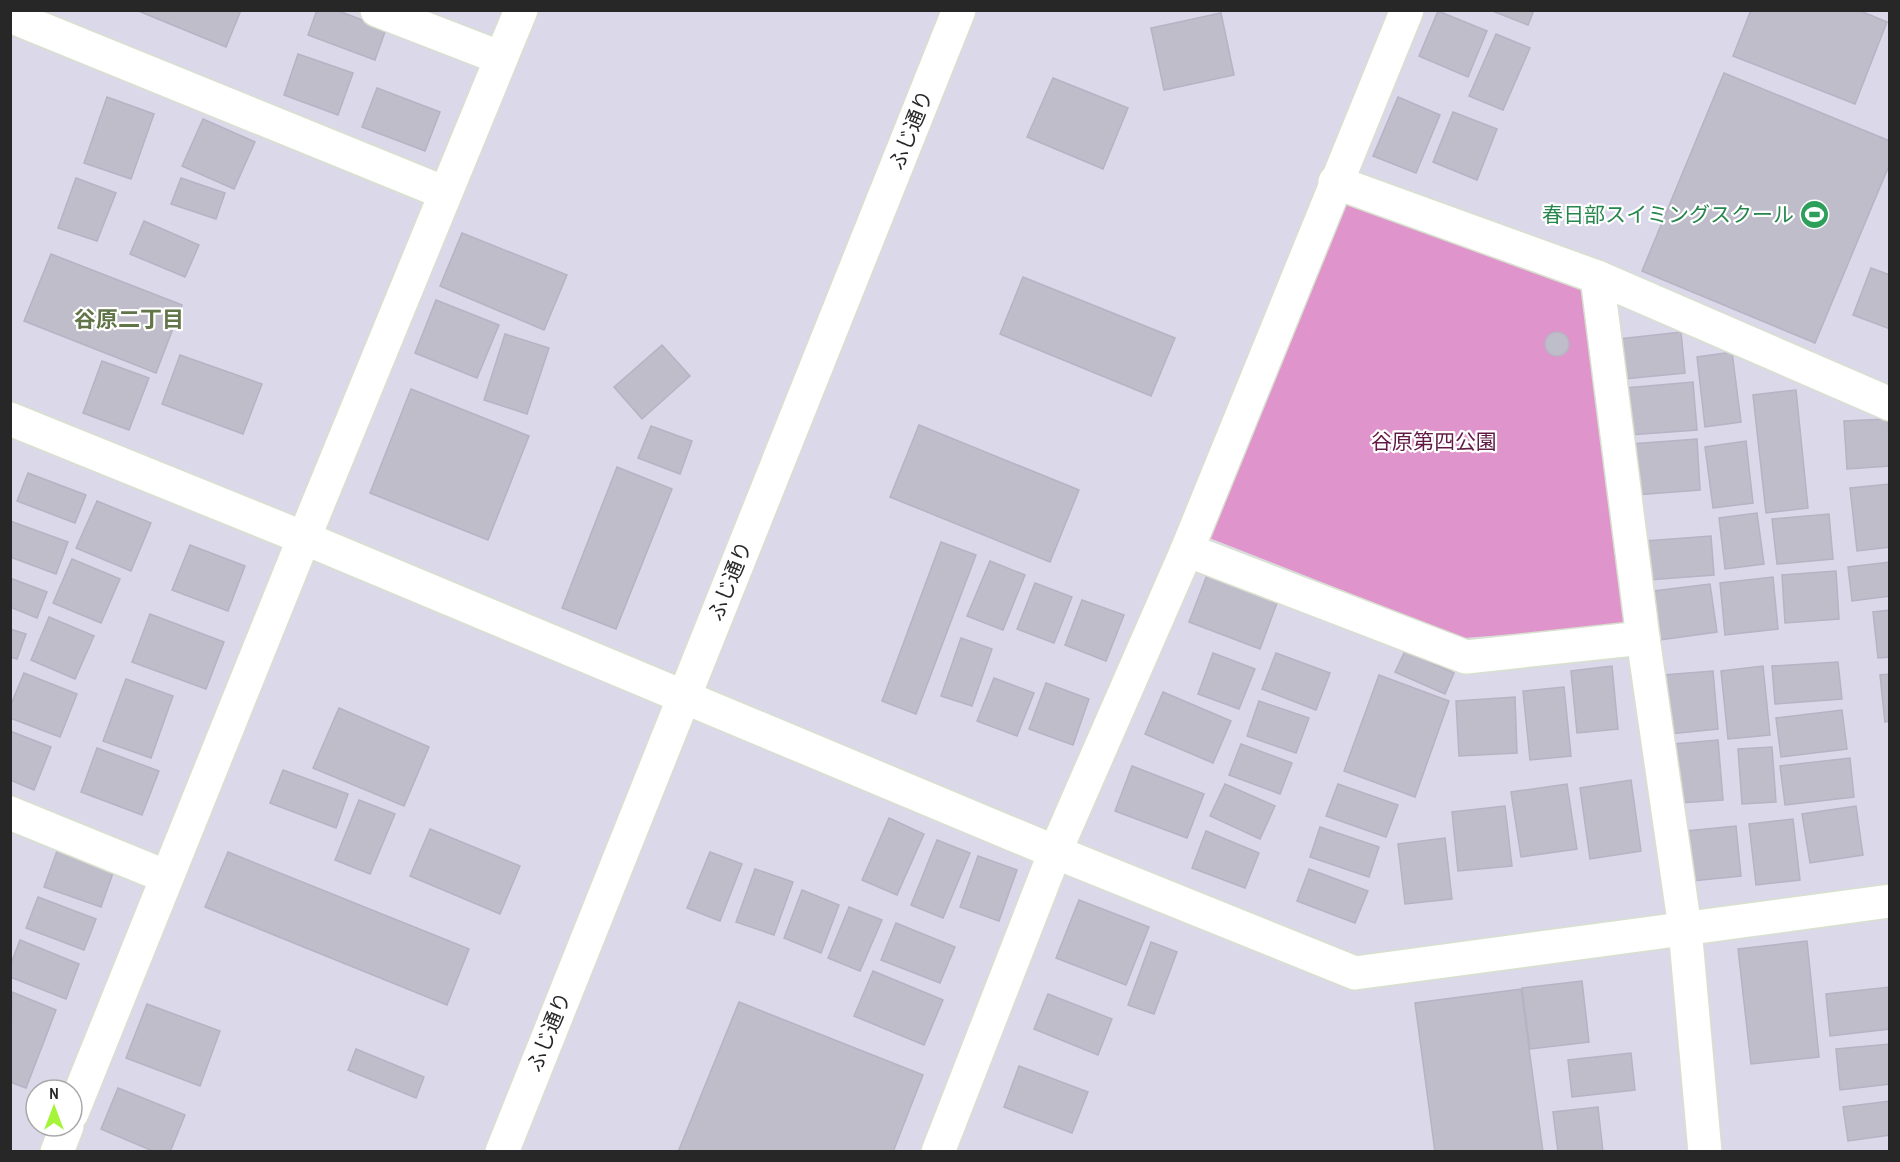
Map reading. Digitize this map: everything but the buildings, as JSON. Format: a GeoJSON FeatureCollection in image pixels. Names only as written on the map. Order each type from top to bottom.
{"type":"FeatureCollection","features":[{"type":"Feature","properties":{"kind":"street"},"geometry":{"type":"LineString","coordinates":[[377,10],[501,58]]}},
{"type":"Feature","properties":{"kind":"street"},"geometry":{"type":"LineString","coordinates":[[84,1083],[304,538],[521,10]]}},
{"type":"Feature","properties":{"kind":"street","name":"ふじ通り"},"geometry":{"type":"LineString","coordinates":[[502,1152],[959,10]]}},
{"type":"Feature","properties":{"kind":"street"},"geometry":{"type":"LineString","coordinates":[[938,1152],[1055,852],[1187,550],[1407,10]]}},
{"type":"Feature","properties":{"kind":"street"},"geometry":{"type":"LineString","coordinates":[[10,16],[445,193]]}},
{"type":"Feature","properties":{"kind":"street"},"geometry":{"type":"LineString","coordinates":[[1335,182],[1598,278],[1890,404]]}},
{"type":"Feature","properties":{"kind":"street"},"geometry":{"type":"LineString","coordinates":[[1598,278],[1643,638],[1685,928],[1705,1152]]}},
{"type":"Feature","properties":{"kind":"street"},"geometry":{"type":"LineString","coordinates":[[10,419],[304,538],[1055,852],[1355,973],[1890,901]]}},
{"type":"Feature","properties":{"kind":"street"},"geometry":{"type":"LineString","coordinates":[[1187,550],[1466,657],[1643,638]]}},
{"type":"Feature","properties":{"kind":"street"},"geometry":{"type":"LineString","coordinates":[[10,813],[167,877]]}},
{"type":"Feature","properties":{"kind":"green space","name":"谷原第四公園"},"geometry":{"type":"Polygon","coordinates":[[[1344,202],[1586,286],[1632,625],[1464,638],[1207,537],[1344,202]]]}},
{"type":"Feature","properties":{"kind":"place","name":"春日部スイミングスクール"},"geometry":{"type":"Point","coordinates":[1815,215]}},
{"type":"Feature","properties":{"kind":"district","name":"谷原二丁目"},"geometry":{"type":"Point","coordinates":[129,319]}}]}
